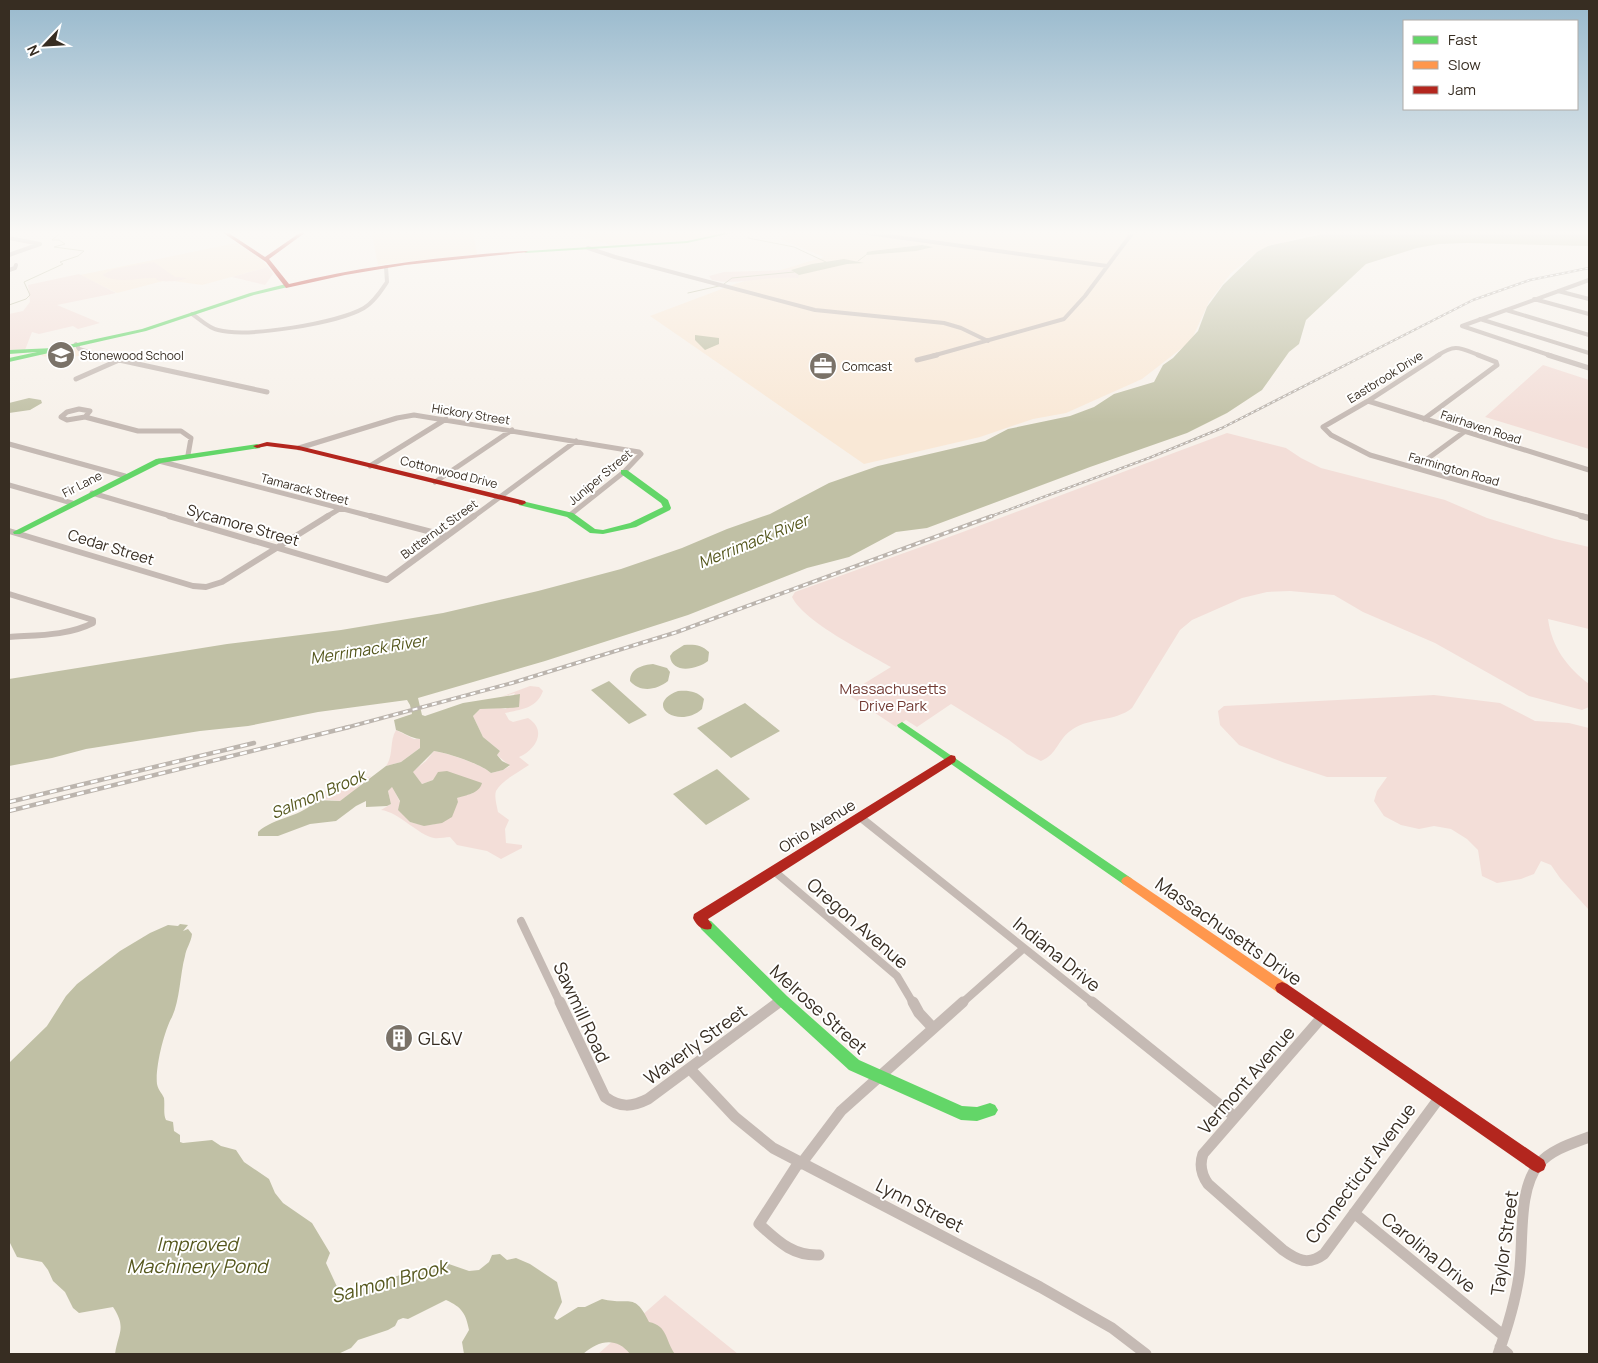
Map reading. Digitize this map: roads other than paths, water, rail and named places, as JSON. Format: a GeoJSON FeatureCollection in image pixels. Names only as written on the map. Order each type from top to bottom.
{"type":"FeatureCollection","features":[{"type":"Feature","properties":{"kind":"street"},"geometry":{"type":"LineString","coordinates":[[9,360],[196,317],[246,296]]}},
{"type":"Feature","properties":{"kind":"street"},"geometry":{"type":"LineString","coordinates":[[196,317],[215,329],[235,331],[292,327],[328,321],[349,315],[367,306],[376,296]]}},
{"type":"Feature","properties":{"kind":"street"},"geometry":{"type":"LineString","coordinates":[[759,296],[824,311],[937,321],[961,328],[988,341]]}},
{"type":"Feature","properties":{"kind":"street"},"geometry":{"type":"LineString","coordinates":[[917,360],[1064,319],[1083,296]]}},
{"type":"Feature","properties":{"kind":"street"},"geometry":{"type":"LineString","coordinates":[[1544,296],[1462,326],[1589,368]]}},
{"type":"Feature","properties":{"kind":"street"},"geometry":{"type":"LineString","coordinates":[[1575,296],[1589,299]]}},
{"type":"Feature","properties":{"kind":"street"},"geometry":{"type":"LineString","coordinates":[[1534,299],[1589,314]]}},
{"type":"Feature","properties":{"kind":"street"},"geometry":{"type":"LineString","coordinates":[[1505,310],[1589,335]]}},
{"type":"Feature","properties":{"kind":"street"},"geometry":{"type":"LineString","coordinates":[[1480,319],[1589,353]]}},
{"type":"Feature","properties":{"kind":"street"},"geometry":{"type":"LineString","coordinates":[[76,344],[82,351],[267,392]]}},
{"type":"Feature","properties":{"kind":"street","name":"Eastbrook Drive"},"geometry":{"type":"LineString","coordinates":[[1324,425],[1368,401],[1450,347],[1455,347],[1496,362],[1497,365],[1424,419]]}},
{"type":"Feature","properties":{"kind":"street"},"geometry":{"type":"LineString","coordinates":[[9,352],[52,349]]}},
{"type":"Feature","properties":{"kind":"street"},"geometry":{"type":"LineString","coordinates":[[76,379],[120,360]]}},
{"type":"Feature","properties":{"kind":"street","name":"Fairhaven Road"},"geometry":{"type":"LineString","coordinates":[[1368,401],[1589,470]]}},
{"type":"Feature","properties":{"kind":"street"},"geometry":{"type":"LineString","coordinates":[[85,417],[90,411],[81,409],[67,412],[60,417],[67,420],[85,417],[136,431],[174,430],[184,432],[191,438],[188,456]]}},
{"type":"Feature","properties":{"kind":"street","name":"Hickory Street"},"geometry":{"type":"LineString","coordinates":[[300,448],[408,416],[512,430],[639,452],[641,454]]}},
{"type":"Feature","properties":{"kind":"street"},"geometry":{"type":"LineString","coordinates":[[370,466],[446,420]]}},
{"type":"Feature","properties":{"kind":"street","name":"Farmington Road"},"geometry":{"type":"LineString","coordinates":[[1324,425],[1323,429],[1328,433],[1365,453],[1589,518]]}},
{"type":"Feature","properties":{"kind":"street"},"geometry":{"type":"LineString","coordinates":[[435,482],[512,430]]}},
{"type":"Feature","properties":{"kind":"street"},"geometry":{"type":"LineString","coordinates":[[1415,468],[1464,432]]}},
{"type":"Feature","properties":{"kind":"street","name":"Butternut Street"},"geometry":{"type":"LineString","coordinates":[[387,580],[576,441]]}},
{"type":"Feature","properties":{"kind":"street"},"geometry":{"type":"LineString","coordinates":[[9,444],[125,476]]}},
{"type":"Feature","properties":{"kind":"street","name":"Cottonwood Drive"},"geometry":{"type":"LineString","coordinates":[[159,461],[267,444],[300,448],[570,515],[594,531],[606,533],[659,514],[667,508],[665,502],[624,472]]}},
{"type":"Feature","properties":{"kind":"street","name":"Juniper Street"},"geometry":{"type":"LineString","coordinates":[[570,515],[624,472],[641,454]]}},
{"type":"Feature","properties":{"kind":"street","name":"Fir Lane"},"geometry":{"type":"LineString","coordinates":[[13,531],[159,461]]}},
{"type":"Feature","properties":{"kind":"street","name":"Tamarack Street"},"geometry":{"type":"LineString","coordinates":[[159,461],[447,536]]}},
{"type":"Feature","properties":{"kind":"street"},"geometry":{"type":"LineString","coordinates":[[9,484],[72,503]]}},
{"type":"Feature","properties":{"kind":"street","name":"Sycamore Street"},"geometry":{"type":"LineString","coordinates":[[92,493],[387,580]]}},
{"type":"Feature","properties":{"kind":"street"},"geometry":{"type":"LineString","coordinates":[[278,548],[341,508]]}},
{"type":"Feature","properties":{"kind":"street","name":"Cedar Street"},"geometry":{"type":"LineString","coordinates":[[13,531],[193,586],[206,588],[222,582],[278,548]]}},
{"type":"Feature","properties":{"kind":"street"},"geometry":{"type":"LineString","coordinates":[[9,594],[93,620],[93,623],[76,630],[9,637]]}},
{"type":"Feature","properties":{"kind":"street","name":"Massachusetts Drive"},"geometry":{"type":"LineString","coordinates":[[902,725],[1538,1164]]}},
{"type":"Feature","properties":{"kind":"street","name":"Ohio Avenue"},"geometry":{"type":"LineString","coordinates":[[699,918],[952,759]]}},
{"type":"Feature","properties":{"kind":"street","name":"Indiana Drive"},"geometry":{"type":"LineString","coordinates":[[860,817],[1234,1117]]}},
{"type":"Feature","properties":{"kind":"street","name":"Oregon Avenue"},"geometry":{"type":"LineString","coordinates":[[774,871],[897,976],[920,1013],[932,1028]]}},
{"type":"Feature","properties":{"kind":"street","name":"Melrose Street"},"geometry":{"type":"LineString","coordinates":[[699,918],[782,1000],[854,1065],[961,1113],[977,1114],[990,1110]]}},
{"type":"Feature","properties":{"kind":"street","name":"Sawmill Road"},"geometry":{"type":"LineString","coordinates":[[521,921],[605,1097],[614,1105],[623,1107]]}},
{"type":"Feature","properties":{"kind":"street"},"geometry":{"type":"LineString","coordinates":[[819,1255],[807,1256],[794,1253],[759,1224],[800,1163],[841,1111],[878,1076],[1024,948]]}},
{"type":"Feature","properties":{"kind":"street","name":"Waverly Street"},"geometry":{"type":"LineString","coordinates":[[623,1107],[636,1106],[642,1102],[690,1069],[782,1000]]}},
{"type":"Feature","properties":{"kind":"street","name":"Vermont Avenue"},"geometry":{"type":"LineString","coordinates":[[1303,1262],[1286,1252],[1208,1184],[1201,1168],[1203,1154],[1323,1016]]}},
{"type":"Feature","properties":{"kind":"street","name":"Lynn Street"},"geometry":{"type":"LineString","coordinates":[[690,1069],[735,1117],[754,1133],[800,1163],[1048,1292],[1112,1328],[1146,1354]]}},
{"type":"Feature","properties":{"kind":"street","name":"Connecticut Avenue"},"geometry":{"type":"LineString","coordinates":[[1303,1262],[1311,1262],[1324,1254],[1440,1096]]}},
{"type":"Feature","properties":{"kind":"street"},"geometry":{"type":"LineString","coordinates":[[1538,1164],[1562,1149],[1589,1137]]}},
{"type":"Feature","properties":{"kind":"street","name":"Taylor Street"},"geometry":{"type":"LineString","coordinates":[[1503,1348],[1512,1315],[1520,1268],[1526,1192],[1538,1164]]}},
{"type":"Feature","properties":{"kind":"street","name":"Carolina Drive"},"geometry":{"type":"LineString","coordinates":[[1354,1213],[1503,1348]]}},
{"type":"Feature","properties":{"kind":"water","name":"Merrimack River"},"geometry":{"type":"Polygon","coordinates":[[[1215,296],[1332,296],[1306,320],[1299,344],[1289,352],[1262,390],[1227,413],[1187,433],[927,528],[896,532],[849,557],[807,568],[688,615],[545,661],[418,698],[422,715],[425,716],[463,703],[520,694],[519,707],[480,709],[473,716],[483,737],[500,751],[497,755],[502,761],[510,765],[503,770],[491,773],[464,759],[434,751],[413,772],[422,784],[433,780],[438,772],[447,771],[482,783],[475,792],[457,798],[458,802],[452,817],[442,823],[424,826],[410,822],[398,810],[400,801],[392,787],[388,791],[391,804],[387,806],[366,807],[366,801],[336,821],[310,824],[278,836],[258,836],[258,832],[265,827],[304,810],[316,800],[340,801],[386,766],[401,762],[420,748],[420,739],[410,737],[396,730],[394,720],[412,714],[407,700],[318,712],[248,726],[200,731],[86,749],[9,766],[9,679],[227,644],[341,630],[443,613],[621,569],[770,514],[829,483],[878,466],[985,441],[1008,429],[1070,416],[1094,407],[1114,394],[1154,382],[1163,365],[1173,358],[1198,331],[1207,307],[1215,296]]]}},
{"type":"Feature","properties":{"kind":"water"},"geometry":{"type":"Polygon","coordinates":[[[695,335],[719,338],[719,344],[705,350],[695,340],[695,335]]]}},
{"type":"Feature","properties":{"kind":"water"},"geometry":{"type":"Polygon","coordinates":[[[29,398],[41,400],[42,403],[30,410],[9,413],[9,403],[29,398]]]}},
{"type":"Feature","properties":{"kind":"water"},"geometry":{"type":"Polygon","coordinates":[[[684,645],[704,648],[709,652],[708,661],[686,669],[675,666],[670,656],[684,645]]]}},
{"type":"Feature","properties":{"kind":"water"},"geometry":{"type":"Polygon","coordinates":[[[653,664],[667,668],[670,672],[668,681],[654,688],[644,689],[630,681],[635,670],[641,666],[653,664]]]}},
{"type":"Feature","properties":{"kind":"water"},"geometry":{"type":"Polygon","coordinates":[[[609,681],[647,715],[629,724],[591,690],[609,681]]]}},
{"type":"Feature","properties":{"kind":"water"},"geometry":{"type":"Polygon","coordinates":[[[678,691],[692,692],[701,696],[704,699],[702,709],[693,715],[683,717],[668,713],[663,703],[668,697],[678,691]]]}},
{"type":"Feature","properties":{"kind":"water"},"geometry":{"type":"Polygon","coordinates":[[[745,703],[780,731],[731,758],[697,728],[745,703]]]}},
{"type":"Feature","properties":{"kind":"water"},"geometry":{"type":"Polygon","coordinates":[[[717,769],[750,799],[706,825],[673,794],[717,769]]]}},
{"type":"Feature","properties":{"kind":"water","name":"Improved Machinery Pond"},"geometry":{"type":"Polygon","coordinates":[[[180,924],[188,925],[183,931],[188,929],[192,934],[183,963],[177,1003],[163,1040],[157,1069],[157,1084],[164,1098],[166,1120],[173,1122],[174,1131],[180,1135],[180,1142],[212,1140],[221,1146],[236,1150],[244,1162],[269,1179],[275,1193],[283,1203],[312,1223],[330,1253],[326,1263],[339,1291],[349,1293],[417,1269],[446,1263],[469,1271],[479,1270],[489,1262],[492,1255],[500,1254],[507,1260],[516,1258],[530,1264],[557,1282],[562,1302],[554,1318],[557,1320],[578,1307],[585,1307],[602,1299],[630,1301],[639,1306],[649,1322],[663,1330],[675,1354],[630,1354],[625,1348],[607,1342],[595,1346],[583,1354],[464,1354],[462,1342],[469,1330],[466,1320],[460,1308],[446,1300],[408,1319],[398,1320],[395,1326],[388,1330],[358,1340],[351,1348],[338,1354],[115,1354],[121,1326],[113,1307],[79,1313],[73,1308],[65,1292],[53,1281],[42,1262],[17,1257],[9,1241],[9,1063],[47,1026],[66,996],[77,984],[120,951],[150,933],[168,925],[178,926],[180,924]]]}},
{"type":"Feature","properties":{"kind":"waterway"},"geometry":{"type":"LineString","coordinates":[[9,305],[26,299],[29,296]]}},
{"type":"Feature","properties":{"kind":"railway"},"geometry":{"type":"LineString","coordinates":[[989,517],[1149,458],[1222,428],[1473,300],[1486,296]]}},
{"type":"Feature","properties":{"kind":"railway"},"geometry":{"type":"LineString","coordinates":[[346,728],[512,683],[677,632],[992,516]]}},
{"type":"Feature","properties":{"kind":"railway"},"geometry":{"type":"LineString","coordinates":[[9,811],[346,728]]}},
{"type":"Feature","properties":{"kind":"railway"},"geometry":{"type":"LineString","coordinates":[[9,802],[254,743]]}},
{"type":"Feature","properties":{"kind":"place","name":"Stonewood School"},"geometry":{"type":"Point","coordinates":[61,355]}},
{"type":"Feature","properties":{"kind":"place","name":"Comcast"},"geometry":{"type":"Point","coordinates":[823,366]}},
{"type":"Feature","properties":{"kind":"place","name":"GL&V"},"geometry":{"type":"Point","coordinates":[399,1038]}},
{"type":"Feature","properties":{"kind":"park label","name":"Massachusetts Drive Park"},"geometry":{"type":"Point","coordinates":[893,696]}},
{"type":"Feature","properties":{"kind":"water label","name":"Salmon Brook"},"geometry":{"type":"Point","coordinates":[318,794]}},
{"type":"Feature","properties":{"kind":"water label","name":"Salmon Brook"},"geometry":{"type":"Point","coordinates":[389,1281]}}]}
